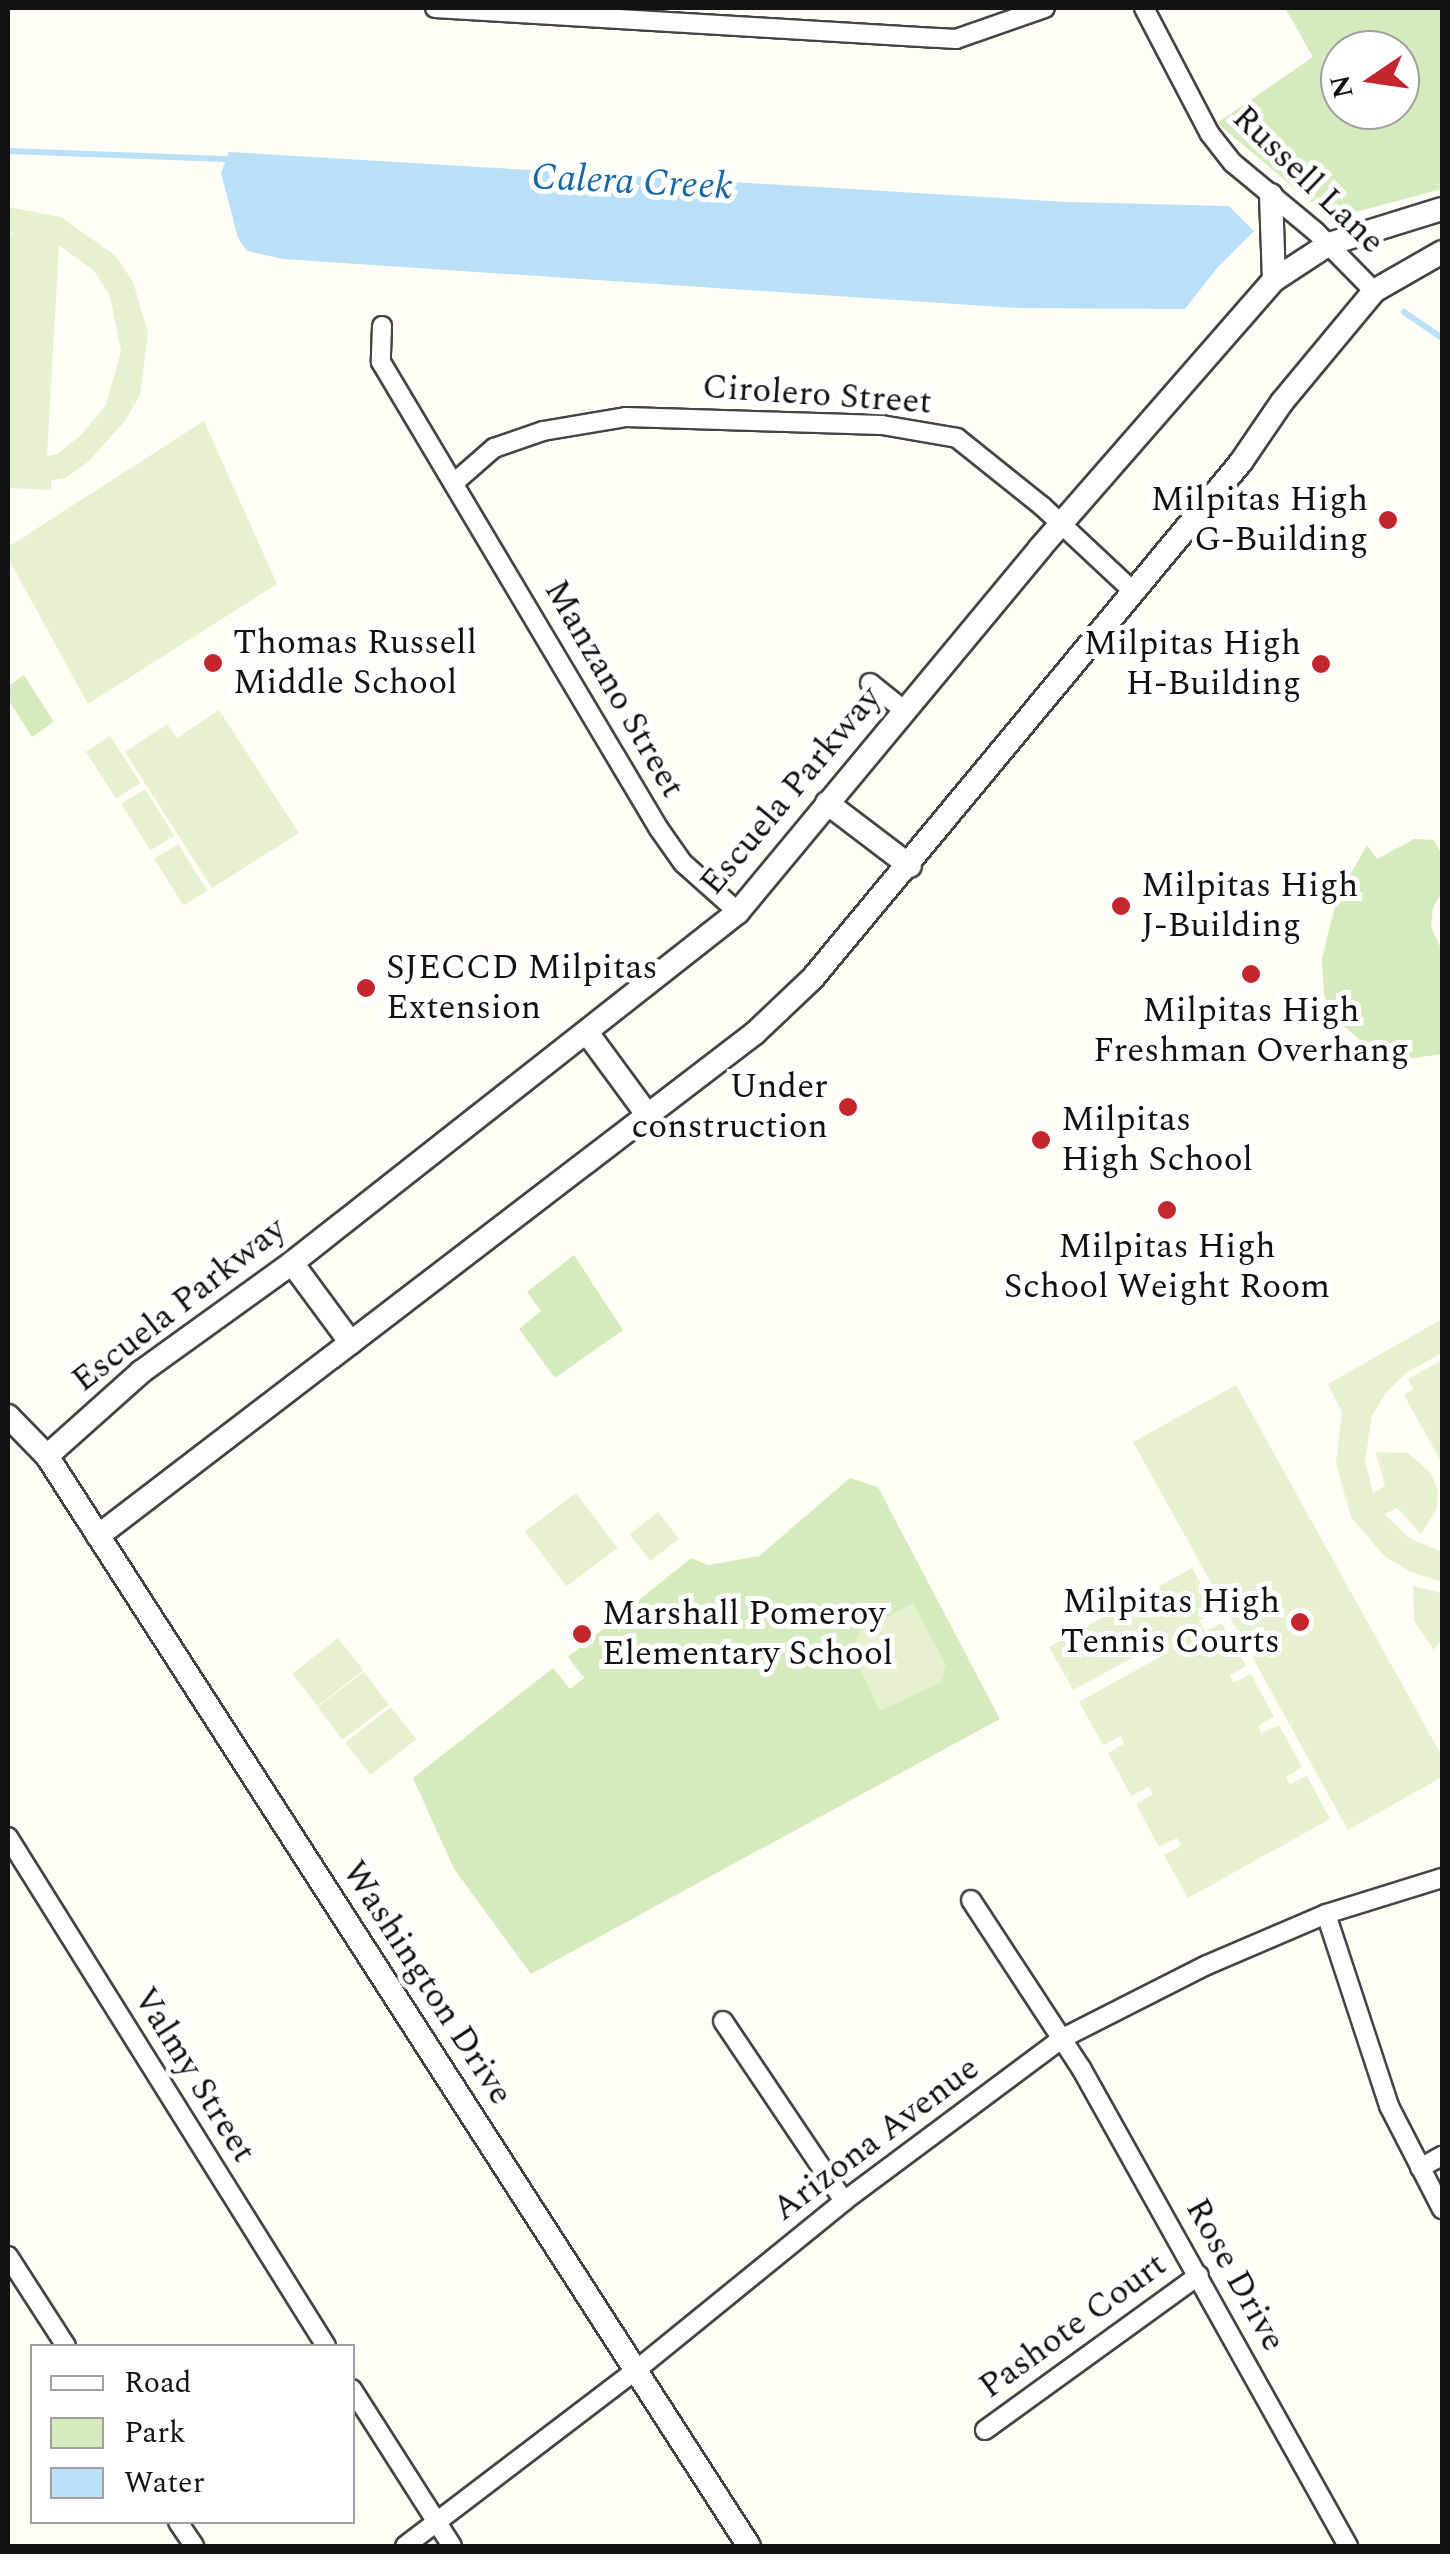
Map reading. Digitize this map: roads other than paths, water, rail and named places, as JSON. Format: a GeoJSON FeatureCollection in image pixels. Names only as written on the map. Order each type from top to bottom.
{"type":"FeatureCollection","features":[{"type":"Feature","properties":{"kind":"street"},"geometry":{"type":"LineString","coordinates":[[435,8],[956,40],[1045,8]]}},
{"type":"Feature","properties":{"kind":"street","name":"Russell Lane"},"geometry":{"type":"LineString","coordinates":[[1144,8],[1210,134],[1234,163],[1329,244],[1374,291]]}},
{"type":"Feature","properties":{"kind":"street"},"geometry":{"type":"LineString","coordinates":[[1271,195],[1276,224],[1274,280]]}},
{"type":"Feature","properties":{"kind":"street","name":"Escuela Parkway"},"geometry":{"type":"LineString","coordinates":[[47,1456],[141,1372],[292,1263],[588,1034],[738,912],[1060,525],[1274,280],[1329,244],[1442,209]]}},
{"type":"Feature","properties":{"kind":"street"},"geometry":{"type":"LineString","coordinates":[[98,1536],[769,1020],[812,979],[910,866],[1134,592],[1374,291],[1442,252]]}},
{"type":"Feature","properties":{"kind":"street","name":"Manzano Street"},"geometry":{"type":"LineString","coordinates":[[382,326],[381,362],[658,828],[683,863],[738,912]]}},
{"type":"Feature","properties":{"kind":"street","name":"Cirolero Street"},"geometry":{"type":"LineString","coordinates":[[455,482],[494,448],[542,432],[626,418],[882,425],[957,438],[1042,506],[1134,592]]}},
{"type":"Feature","properties":{"kind":"street"},"geometry":{"type":"LineString","coordinates":[[870,684],[905,711]]}},
{"type":"Feature","properties":{"kind":"street"},"geometry":{"type":"LineString","coordinates":[[827,803],[910,866]]}},
{"type":"Feature","properties":{"kind":"street"},"geometry":{"type":"LineString","coordinates":[[588,1034],[646,1113]]}},
{"type":"Feature","properties":{"kind":"street"},"geometry":{"type":"LineString","coordinates":[[292,1263],[351,1343]]}},
{"type":"Feature","properties":{"kind":"street","name":"Washington Drive"},"geometry":{"type":"LineString","coordinates":[[8,1416],[47,1456],[749,2546]]}},
{"type":"Feature","properties":{"kind":"street","name":"Valmy Street"},"geometry":{"type":"LineString","coordinates":[[8,1838],[325,2344]]}},
{"type":"Feature","properties":{"kind":"street","name":"Arizona Avenue"},"geometry":{"type":"LineString","coordinates":[[405,2546],[634,2371],[844,2202],[1063,2038],[1173,1980],[1326,1914],[1442,1878]]}},
{"type":"Feature","properties":{"kind":"street","name":"Rose Drive"},"geometry":{"type":"LineString","coordinates":[[970,1900],[1063,2038],[1348,2546]]}},
{"type":"Feature","properties":{"kind":"street"},"geometry":{"type":"LineString","coordinates":[[1326,1914],[1389,2106],[1442,2210]]}},
{"type":"Feature","properties":{"kind":"street"},"geometry":{"type":"LineString","coordinates":[[723,2020],[844,2202]]}},
{"type":"Feature","properties":{"kind":"street"},"geometry":{"type":"LineString","coordinates":[[1420,2168],[1442,2156]]}},
{"type":"Feature","properties":{"kind":"street"},"geometry":{"type":"LineString","coordinates":[[8,2256],[65,2344]]}},
{"type":"Feature","properties":{"kind":"street","name":"Pashote Court"},"geometry":{"type":"LineString","coordinates":[[985,2430],[1199,2275]]}},
{"type":"Feature","properties":{"kind":"street"},"geometry":{"type":"LineString","coordinates":[[355,2393],[452,2546]]}},
{"type":"Feature","properties":{"kind":"street"},"geometry":{"type":"LineString","coordinates":[[179,2524],[194,2546]]}},
{"type":"Feature","properties":{"kind":"water"},"geometry":{"type":"Polygon","coordinates":[[[229,152],[1067,202],[1229,206],[1254,231],[1217,268],[1185,309],[1016,308],[283,259],[247,251],[238,238],[221,173],[229,152]]]}},
{"type":"Feature","properties":{"kind":"waterway","name":"Calera Creek"},"geometry":{"type":"LineString","coordinates":[[8,151],[231,159]]}},
{"type":"Feature","properties":{"kind":"waterway","name":"Calera Creek"},"geometry":{"type":"LineString","coordinates":[[1404,312],[1442,338]]}},
{"type":"Feature","properties":{"kind":"place","name":"Milpitas High G-Building"},"geometry":{"type":"Point","coordinates":[1388,520]}},
{"type":"Feature","properties":{"kind":"place","name":"Thomas Russell Middle School"},"geometry":{"type":"Point","coordinates":[213,663]}},
{"type":"Feature","properties":{"kind":"place","name":"Milpitas High H-Building"},"geometry":{"type":"Point","coordinates":[1321,664]}},
{"type":"Feature","properties":{"kind":"place","name":"Milpitas High J-Building"},"geometry":{"type":"Point","coordinates":[1121,906]}},
{"type":"Feature","properties":{"kind":"place","name":"Milpitas High Freshman Overhang"},"geometry":{"type":"Point","coordinates":[1251,974]}},
{"type":"Feature","properties":{"kind":"place","name":"SJECCD Milpitas Extension"},"geometry":{"type":"Point","coordinates":[366,988]}},
{"type":"Feature","properties":{"kind":"place","name":"Under construction"},"geometry":{"type":"Point","coordinates":[848,1107]}},
{"type":"Feature","properties":{"kind":"place","name":"Milpitas High School"},"geometry":{"type":"Point","coordinates":[1041,1140]}},
{"type":"Feature","properties":{"kind":"place","name":"Milpitas High School Weight Room"},"geometry":{"type":"Point","coordinates":[1167,1210]}},
{"type":"Feature","properties":{"kind":"place","name":"Milpitas High Tennis Courts"},"geometry":{"type":"Point","coordinates":[1300,1622]}},
{"type":"Feature","properties":{"kind":"place","name":"Marshall Pomeroy Elementary School"},"geometry":{"type":"Point","coordinates":[582,1634]}}]}
